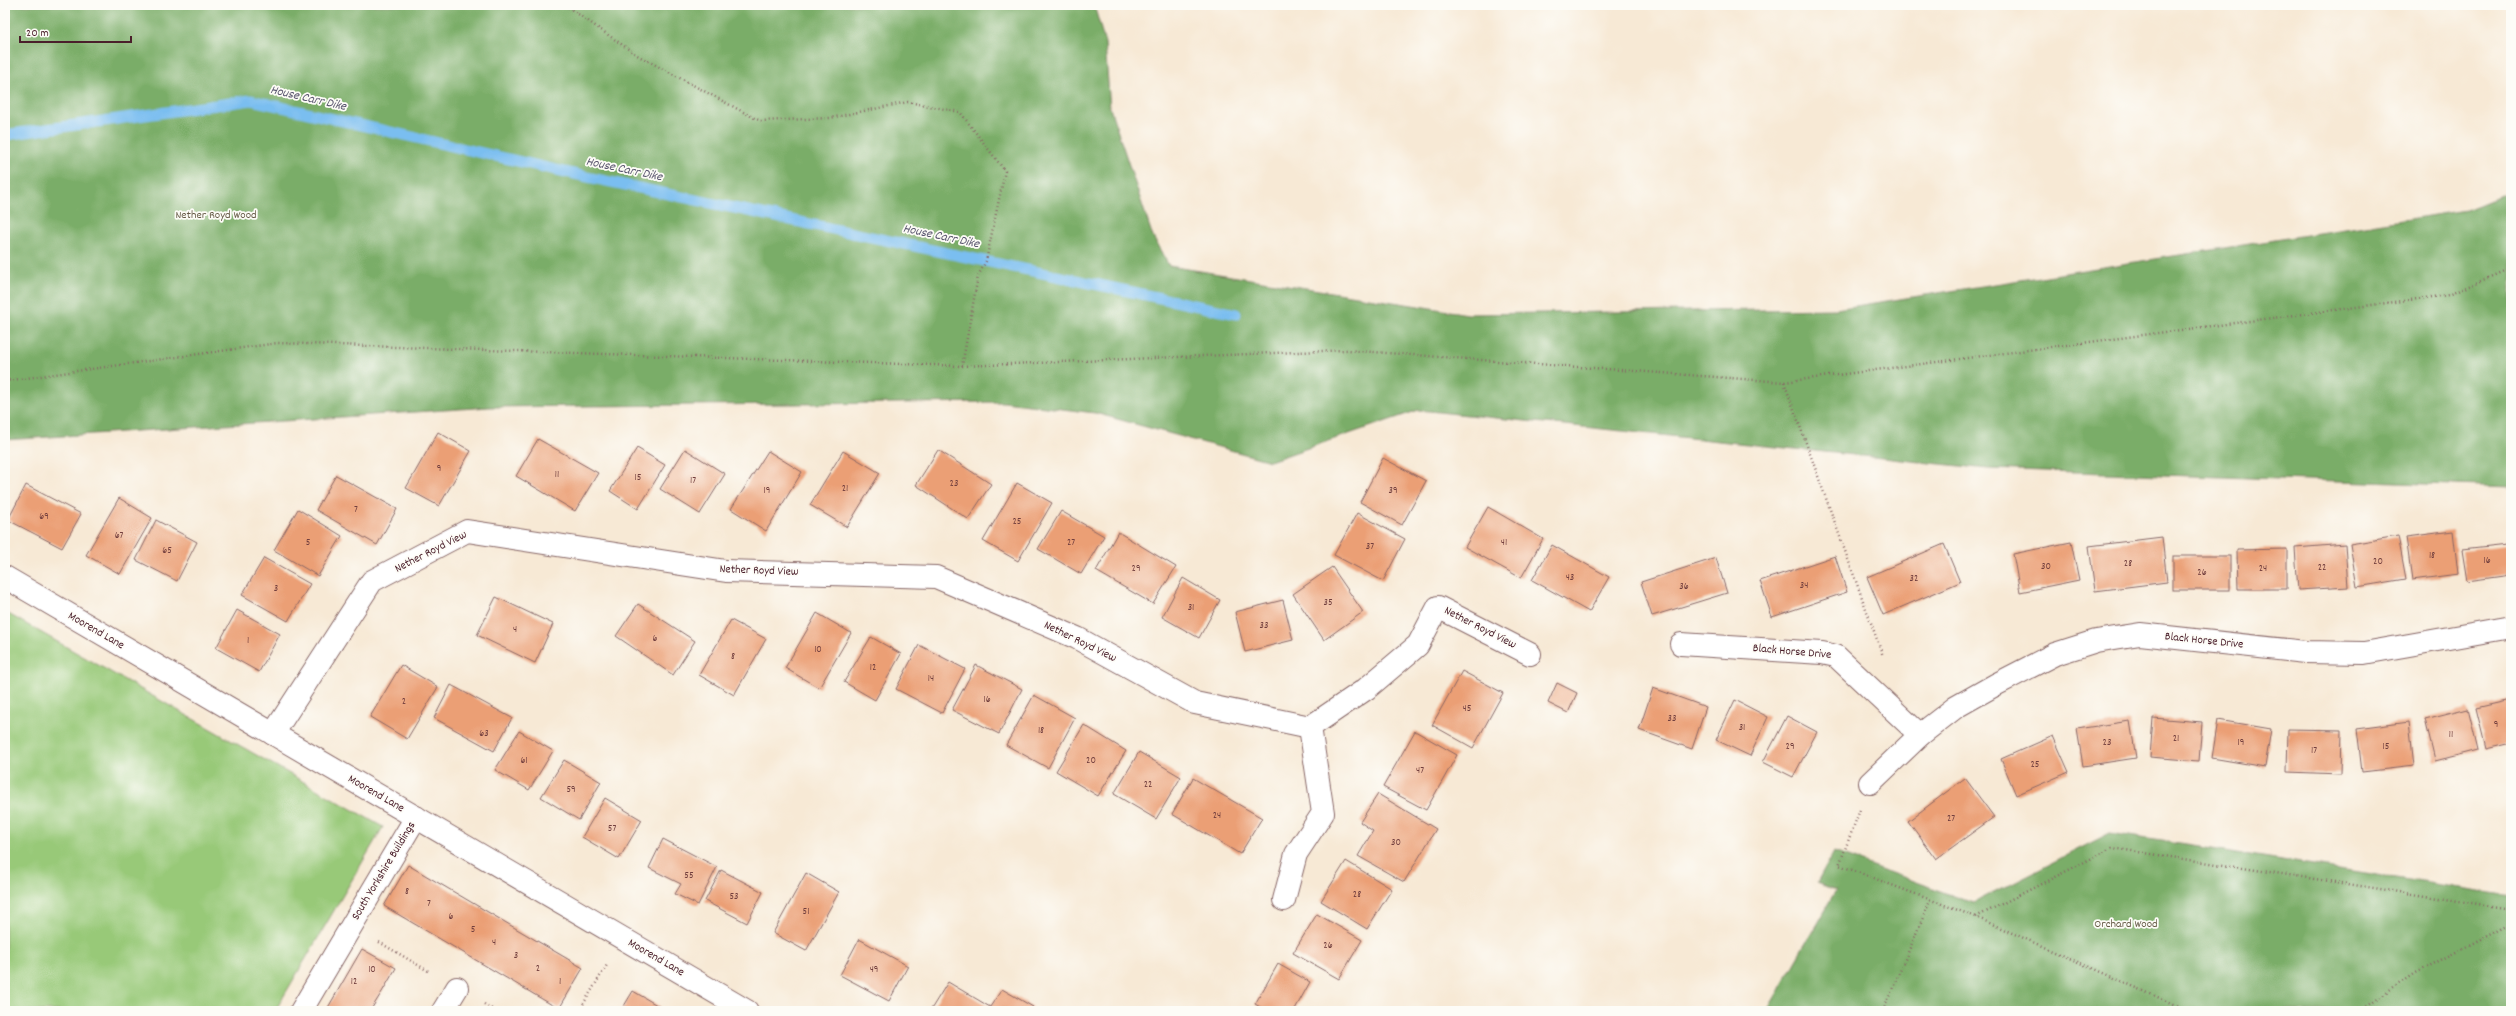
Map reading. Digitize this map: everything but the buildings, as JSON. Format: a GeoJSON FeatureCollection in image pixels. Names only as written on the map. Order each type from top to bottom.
{"type":"FeatureCollection","features":[{"type":"Feature","properties":{"kind":"street","name":"Nether Royd View"},"geometry":{"type":"LineString","coordinates":[[273,734],[372,582],[467,531],[726,572],[936,577],[1077,638],[1195,703],[1310,727],[1366,689],[1418,645],[1438,607],[1530,654]]}},
{"type":"Feature","properties":{"kind":"street","name":"Moorend Lane"},"geometry":{"type":"LineString","coordinates":[[5,577],[747,1011]]}},
{"type":"Feature","properties":{"kind":"street","name":"Black Horse Drive"},"geometry":{"type":"LineString","coordinates":[[1870,783],[1920,735],[1956,707],[1995,684],[2055,654],[2096,641],[2140,634],[2305,652],[2364,653],[2511,627]]}},
{"type":"Feature","properties":{"kind":"street","name":"Black Horse Drive"},"geometry":{"type":"LineString","coordinates":[[1681,644],[1822,653],[1836,656],[1920,735]]}},
{"type":"Feature","properties":{"kind":"street"},"geometry":{"type":"LineString","coordinates":[[1284,900],[1296,854],[1323,813],[1310,727]]}},
{"type":"Feature","properties":{"kind":"street","name":"South Yorkshire Buildings"},"geometry":{"type":"LineString","coordinates":[[301,1011],[416,817]]}},
{"type":"Feature","properties":{"kind":"street"},"geometry":{"type":"LineString","coordinates":[[443,1011],[457,988]]}},
{"type":"Feature","properties":{"kind":"path"},"geometry":{"type":"LineString","coordinates":[[565,5],[637,54],[760,121],[830,118],[908,102],[960,112],[1005,171],[986,261],[978,276],[962,366]]}},
{"type":"Feature","properties":{"kind":"path"},"geometry":{"type":"LineString","coordinates":[[5,381],[278,343],[962,366],[1346,350],[1784,382],[2448,295],[2511,268]]}},
{"type":"Feature","properties":{"kind":"path"},"geometry":{"type":"LineString","coordinates":[[1784,382],[1885,663]]}},
{"type":"Feature","properties":{"kind":"path"},"geometry":{"type":"LineString","coordinates":[[1870,783],[1839,865],[1930,901],[1976,917],[2189,1011]]}},
{"type":"Feature","properties":{"kind":"path"},"geometry":{"type":"LineString","coordinates":[[1976,917],[2112,848],[2511,909]]}},
{"type":"Feature","properties":{"kind":"path"},"geometry":{"type":"LineString","coordinates":[[1883,1011],[1930,901]]}},
{"type":"Feature","properties":{"kind":"path"},"geometry":{"type":"LineString","coordinates":[[2360,1011],[2416,973],[2511,923]]}},
{"type":"Feature","properties":{"kind":"path","name":"South Yorkshire Buildings"},"geometry":{"type":"LineString","coordinates":[[352,926],[495,1011]]}},
{"type":"Feature","properties":{"kind":"path"},"geometry":{"type":"LineString","coordinates":[[579,1011],[623,938]]}},
{"type":"Feature","properties":{"kind":"green space","name":"Nether Royd Wood"},"geometry":{"type":"Polygon","coordinates":[[[5,5],[1094,5],[1105,43],[1110,108],[1153,237],[1169,266],[1468,314],[1836,309],[2466,210],[2511,192],[2511,487],[1988,469],[1419,410],[1270,461],[1095,413],[1004,402],[489,407],[5,440],[5,5]]]}},
{"type":"Feature","properties":{"kind":"green space"},"geometry":{"type":"Polygon","coordinates":[[[5,612],[383,827],[275,1011],[5,1011],[5,612]]]}},
{"type":"Feature","properties":{"kind":"green space","name":"Orchard Wood"},"geometry":{"type":"Polygon","coordinates":[[[2110,833],[2511,896],[2511,1011],[1767,1011],[1836,890],[1817,883],[1834,852],[1973,903],[2110,833]]]}},
{"type":"Feature","properties":{"kind":"waterway","name":"House Carr Dike"},"geometry":{"type":"LineString","coordinates":[[5,135],[251,100],[587,177],[1236,314]]}}]}
